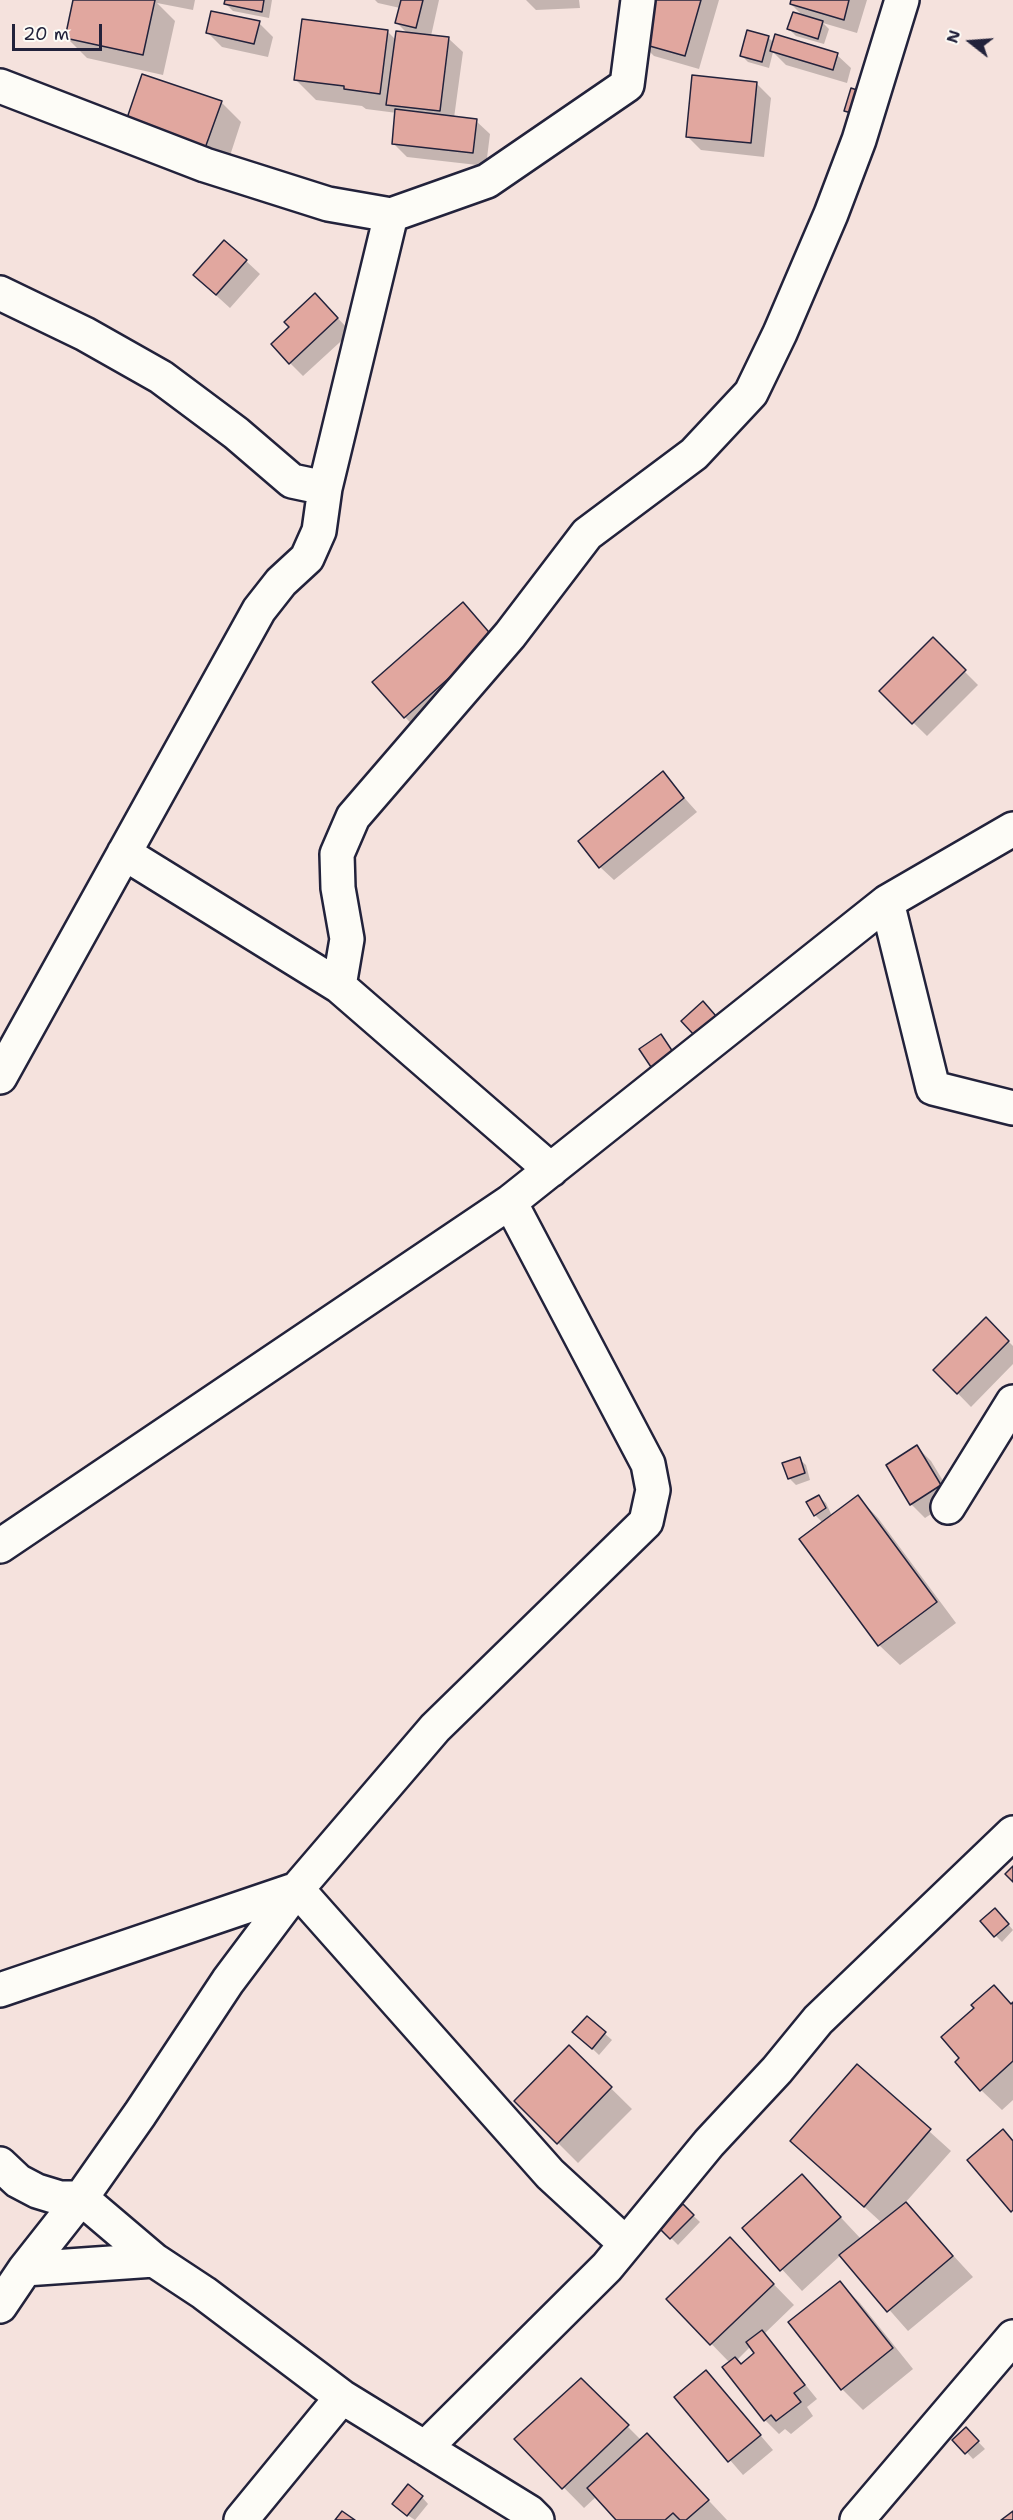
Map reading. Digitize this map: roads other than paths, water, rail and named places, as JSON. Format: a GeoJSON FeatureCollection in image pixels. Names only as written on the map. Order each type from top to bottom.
{"type":"FeatureCollection","features":[{"type":"Feature","properties":{"kind":"street"},"geometry":{"type":"LineString","coordinates":[[0,86],[205,165],[328,204],[392,214],[487,181],[627,84],[638,0]]}},
{"type":"Feature","properties":{"kind":"street"},"geometry":{"type":"LineString","coordinates":[[339,986],[347,939],[338,888],[337,854],[353,817],[510,635],[587,534],[694,454],[751,393],[780,333],[831,214],[862,130],[902,0]]}},
{"type":"Feature","properties":{"kind":"street"},"geometry":{"type":"LineString","coordinates":[[0,1077],[258,610],[281,582],[307,558],[319,531],[325,489],[392,214]]}},
{"type":"Feature","properties":{"kind":"street"},"geometry":{"type":"LineString","coordinates":[[0,293],[85,334],[161,377],[236,433],[292,481],[325,489]]}},
{"type":"Feature","properties":{"kind":"street"},"geometry":{"type":"LineString","coordinates":[[0,1546],[510,1202],[887,902],[1013,829]]}},
{"type":"Feature","properties":{"kind":"street"},"geometry":{"type":"LineString","coordinates":[[124,853],[339,986],[551,1170]]}},
{"type":"Feature","properties":{"kind":"street"},"geometry":{"type":"LineString","coordinates":[[887,902],[933,1088],[1013,1108]]}},
{"type":"Feature","properties":{"kind":"street"},"geometry":{"type":"LineString","coordinates":[[0,2306],[81,2198],[228,1981],[297,1889],[435,1728],[646,1522],[653,1490],[648,1464],[510,1202]]}},
{"type":"Feature","properties":{"kind":"street"},"geometry":{"type":"LineString","coordinates":[[948,1507],[1013,1402]]}},
{"type":"Feature","properties":{"kind":"street"},"geometry":{"type":"LineString","coordinates":[[425,2448],[607,2267],[668,2196],[709,2143],[777,2070],[818,2020],[1013,1833]]}},
{"type":"Feature","properties":{"kind":"street"},"geometry":{"type":"LineString","coordinates":[[0,1990],[297,1889]]}},
{"type":"Feature","properties":{"kind":"street"},"geometry":{"type":"LineString","coordinates":[[297,1889],[550,2174],[626,2244]]}},
{"type":"Feature","properties":{"kind":"street"},"geometry":{"type":"LineString","coordinates":[[0,2164],[18,2181],[37,2191],[60,2198],[81,2198],[154,2260],[204,2293],[342,2397],[530,2517]]}},
{"type":"Feature","properties":{"kind":"street"},"geometry":{"type":"LineString","coordinates":[[26,2269],[154,2260]]}},
{"type":"Feature","properties":{"kind":"street"},"geometry":{"type":"LineString","coordinates":[[857,2520],[1013,2337]]}},
{"type":"Feature","properties":{"kind":"street"},"geometry":{"type":"LineString","coordinates":[[241,2520],[342,2397]]}}]}
